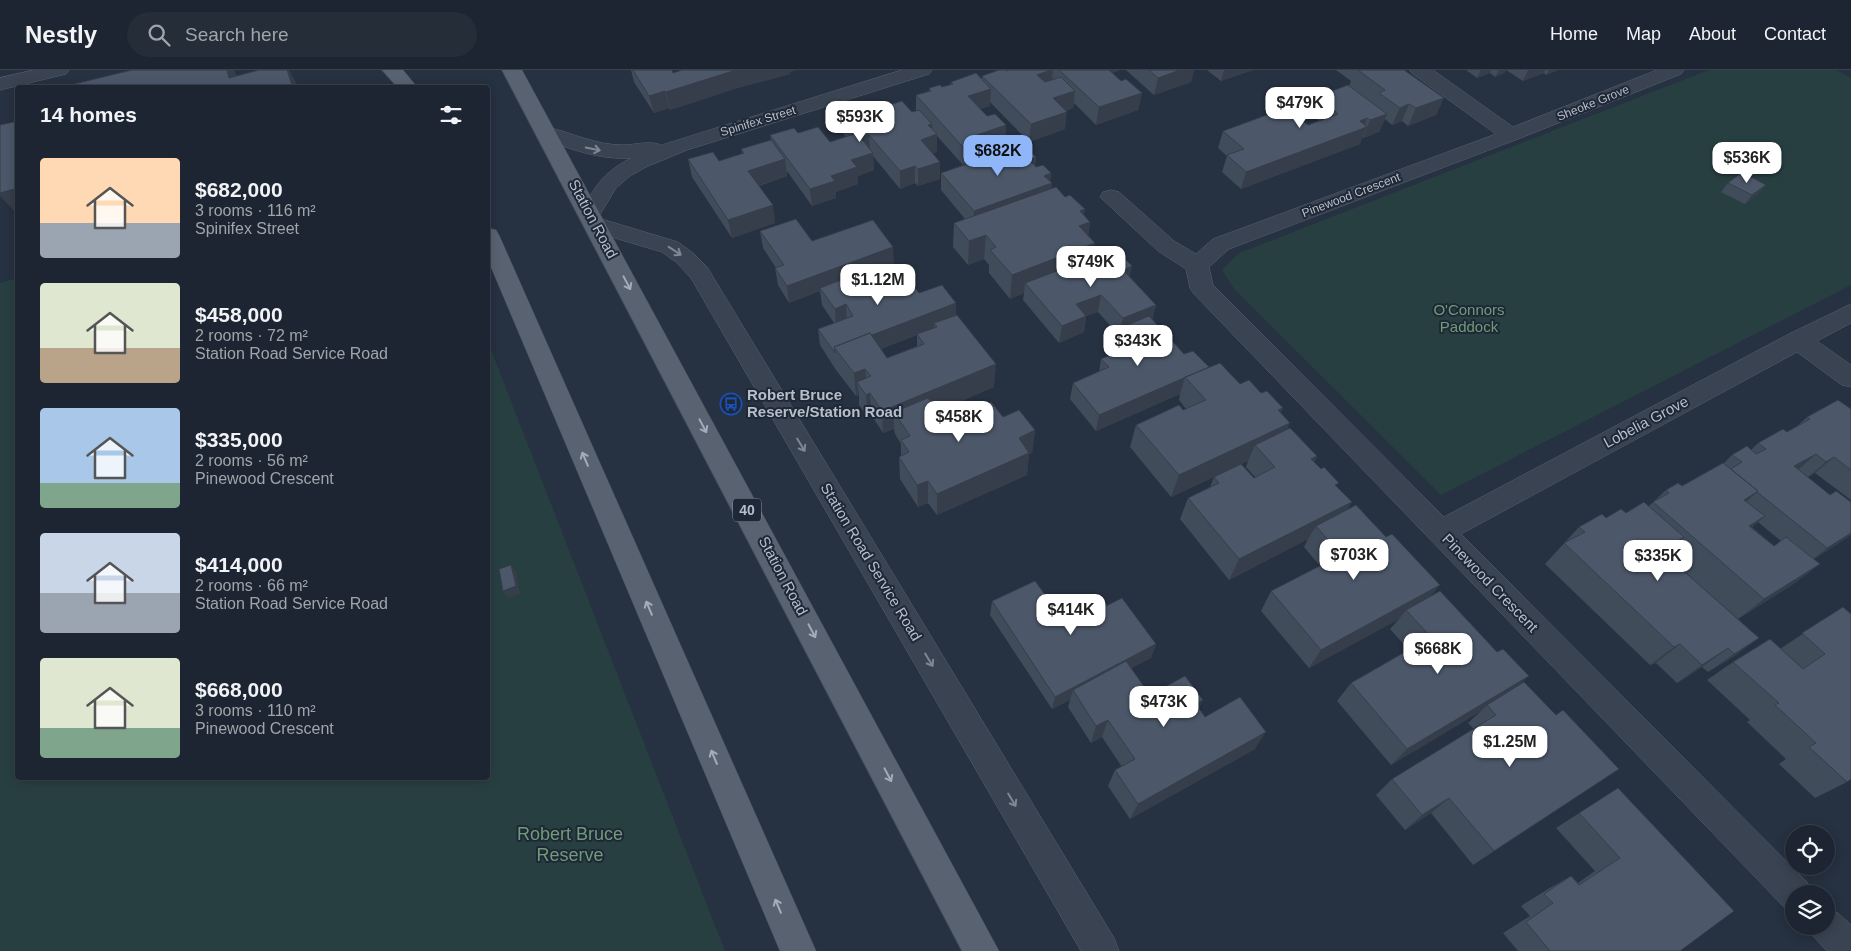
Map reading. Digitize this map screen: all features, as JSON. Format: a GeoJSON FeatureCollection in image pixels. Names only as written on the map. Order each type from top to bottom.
{"type":"FeatureCollection","features":[{"type":"Feature","properties":{"kind":"main road"},"geometry":{"type":"LineString","coordinates":[[392,70],[406,85]]}},
{"type":"Feature","properties":{"kind":"main road"},"geometry":{"type":"LineString","coordinates":[[412,70],[419,85]]}},
{"type":"Feature","properties":{"kind":"main road","name":"Station Road"},"geometry":{"type":"LineString","coordinates":[[512,70],[982,951]]}},
{"type":"Feature","properties":{"kind":"main road"},"geometry":{"type":"LineString","coordinates":[[490,240],[798,951]]}},
{"type":"Feature","properties":{"kind":"street"},"geometry":{"type":"LineString","coordinates":[[0,84],[59,70]]}},
{"type":"Feature","properties":{"kind":"street","name":"Spinifex Street"},"geometry":{"type":"LineString","coordinates":[[593,220],[608,184],[622,171],[639,162],[680,145],[872,77],[922,70]]}},
{"type":"Feature","properties":{"kind":"street"},"geometry":{"type":"LineString","coordinates":[[1420,70],[1511,135]]}},
{"type":"Feature","properties":{"kind":"street","name":"Sheoke Grove"},"geometry":{"type":"LineString","coordinates":[[1511,135],[1674,70]]}},
{"type":"Feature","properties":{"kind":"street","name":"Spinifex Street"},"geometry":{"type":"LineString","coordinates":[[547,133],[582,147],[608,153],[629,153],[680,145]]}},
{"type":"Feature","properties":{"kind":"street","name":"Pinewood Crescent"},"geometry":{"type":"LineString","coordinates":[[1511,135],[1221,244],[1197,265],[1202,288],[1786,885]]}},
{"type":"Feature","properties":{"kind":"street"},"geometry":{"type":"LineString","coordinates":[[1111,197],[1166,246],[1197,265]]}},
{"type":"Feature","properties":{"kind":"street","name":"Station Road Service Road"},"geometry":{"type":"LineString","coordinates":[[593,220],[670,247],[685,258],[699,273],[1102,951]]}},
{"type":"Feature","properties":{"kind":"street","name":"Lobelia Grove"},"geometry":{"type":"LineString","coordinates":[[1440,532],[1851,312]]}},
{"type":"Feature","properties":{"kind":"street"},"geometry":{"type":"LineString","coordinates":[[1798,340],[1851,378]]}},
{"type":"Feature","properties":{"kind":"street"},"geometry":{"type":"LineString","coordinates":[[1835,934],[1851,950]]}},
{"type":"Feature","properties":{"kind":"green space","name":"O'Connors Paddock"},"geometry":{"type":"Polygon","coordinates":[[[1709,70],[1837,70],[1851,78],[1851,285],[1441,495],[1234,289],[1222,270],[1239,253],[1709,70]]]}},
{"type":"Feature","properties":{"kind":"green space","name":"Robert Bruce Reserve"},"geometry":{"type":"Polygon","coordinates":[[[15,279],[15,780],[490,780],[490,347],[725,951],[0,951],[0,283],[15,279]]]}},
{"type":"Feature","properties":{"kind":"building"},"geometry":{"type":"Polygon","coordinates":[[[132,70],[227,70],[229,78],[259,70],[287,70],[292,85],[74,85],[132,70]]]}},
{"type":"Feature","properties":{"kind":"building"},"geometry":{"type":"Polygon","coordinates":[[[633,70],[672,70],[673,73],[682,70],[736,70],[649,96],[633,70]]]}},
{"type":"Feature","properties":{"kind":"building"},"geometry":{"type":"Polygon","coordinates":[[[999,70],[1051,70],[1037,75],[1045,82],[1061,77],[1075,91],[1053,98],[1067,112],[1031,124],[982,76],[999,70]]]}},
{"type":"Feature","properties":{"kind":"building"},"geometry":{"type":"Polygon","coordinates":[[[1059,70],[1109,70],[1121,81],[1126,79],[1142,93],[1099,107],[1059,70]]]}},
{"type":"Feature","properties":{"kind":"building"},"geometry":{"type":"Polygon","coordinates":[[[1149,70],[1180,70],[1158,78],[1149,70]]]}},
{"type":"Feature","properties":{"kind":"building"},"geometry":{"type":"Polygon","coordinates":[[[1358,70],[1404,70],[1444,98],[1416,108],[1409,104],[1400,108],[1379,93],[1385,90],[1358,70]]]}},
{"type":"Feature","properties":{"kind":"building"},"geometry":{"type":"Polygon","coordinates":[[[976,73],[991,89],[968,96],[987,116],[995,114],[1006,125],[977,135],[989,148],[970,155],[916,95],[931,91],[929,88],[953,84],[951,82],[976,73]]]}},
{"type":"Feature","properties":{"kind":"building"},"geometry":{"type":"Polygon","coordinates":[[[1348,85],[1387,114],[1370,120],[1367,118],[1360,121],[1367,127],[1246,172],[1227,155],[1244,149],[1223,131],[1286,108],[1308,125],[1338,114],[1316,97],[1348,85]]]}},
{"type":"Feature","properties":{"kind":"building"},"geometry":{"type":"Polygon","coordinates":[[[902,101],[912,112],[919,110],[932,124],[928,125],[937,134],[921,140],[940,162],[918,169],[915,166],[900,171],[869,135],[860,137],[873,153],[851,160],[857,167],[831,176],[835,181],[810,189],[770,135],[794,128],[798,133],[818,127],[830,142],[857,133],[841,114],[869,106],[873,110],[902,101]]]}},
{"type":"Feature","properties":{"kind":"building"},"geometry":{"type":"Polygon","coordinates":[[[15,122],[15,189],[0,193],[0,125],[15,122]]]}},
{"type":"Feature","properties":{"kind":"building"},"geometry":{"type":"Polygon","coordinates":[[[771,140],[785,159],[748,171],[773,205],[728,220],[688,159],[713,152],[719,161],[744,153],[741,149],[771,140]]]}},
{"type":"Feature","properties":{"kind":"building"},"geometry":{"type":"Polygon","coordinates":[[[1020,141],[1036,157],[1029,160],[1036,167],[1043,165],[1051,173],[1044,176],[1052,183],[974,211],[941,173],[994,155],[991,151],[1020,141]]]}},
{"type":"Feature","properties":{"kind":"building"},"geometry":{"type":"Polygon","coordinates":[[[1742,172],[1766,185],[1752,195],[1728,183],[1742,172]]]}},
{"type":"Feature","properties":{"kind":"building"},"geometry":{"type":"Polygon","coordinates":[[[1056,187],[1065,197],[1070,195],[1085,209],[1080,211],[1090,222],[1079,226],[1095,243],[1012,275],[990,250],[996,247],[986,235],[969,241],[954,223],[1056,187]]]}},
{"type":"Feature","properties":{"kind":"building"},"geometry":{"type":"Polygon","coordinates":[[[796,219],[812,241],[873,220],[893,247],[787,286],[775,268],[784,265],[760,231],[796,219]]]}},
{"type":"Feature","properties":{"kind":"building"},"geometry":{"type":"Polygon","coordinates":[[[1115,249],[1132,266],[1123,270],[1156,305],[1123,318],[1101,295],[1076,304],[1086,316],[1062,326],[1025,283],[1115,249]]]}},
{"type":"Feature","properties":{"kind":"building"},"geometry":{"type":"Polygon","coordinates":[[[862,272],[874,288],[906,276],[919,293],[942,285],[956,303],[872,335],[870,333],[834,347],[835,353],[818,329],[853,316],[846,304],[835,309],[820,288],[862,272]]]}},
{"type":"Feature","properties":{"kind":"building"},"geometry":{"type":"Polygon","coordinates":[[[957,315],[996,364],[882,411],[870,393],[866,395],[857,382],[871,376],[865,369],[854,373],[834,347],[870,333],[887,358],[924,344],[917,334],[937,327],[934,323],[957,315]]]}},
{"type":"Feature","properties":{"kind":"building"},"geometry":{"type":"Polygon","coordinates":[[[1149,316],[1184,354],[1193,351],[1209,367],[1099,415],[1073,383],[1109,367],[1101,359],[1117,352],[1111,346],[1127,339],[1118,329],[1149,316]]]}},
{"type":"Feature","properties":{"kind":"building"},"geometry":{"type":"Polygon","coordinates":[[[1220,363],[1240,384],[1249,380],[1261,393],[1267,391],[1283,408],[1278,410],[1290,423],[1179,475],[1136,425],[1179,405],[1183,410],[1206,400],[1185,377],[1220,363]]]}},
{"type":"Feature","properties":{"kind":"building"},"geometry":{"type":"Polygon","coordinates":[[[928,398],[945,421],[991,402],[1003,417],[1019,410],[1035,430],[1019,438],[1029,453],[937,494],[928,481],[917,485],[899,457],[909,452],[901,440],[910,436],[894,412],[928,398]]]}},
{"type":"Feature","properties":{"kind":"building"},"geometry":{"type":"Polygon","coordinates":[[[1838,400],[1851,409],[1851,470],[1834,457],[1826,462],[1816,454],[1794,466],[1830,495],[1836,491],[1851,502],[1851,533],[1827,548],[1731,469],[1742,462],[1732,455],[1747,446],[1756,454],[1766,449],[1758,443],[1783,429],[1787,432],[1810,419],[1807,417],[1838,400]]]}},
{"type":"Feature","properties":{"kind":"building"},"geometry":{"type":"Polygon","coordinates":[[[1290,428],[1317,456],[1311,459],[1321,469],[1324,467],[1339,483],[1335,485],[1352,502],[1239,559],[1188,498],[1219,483],[1214,477],[1241,464],[1254,478],[1275,467],[1255,445],[1290,428]]]}},
{"type":"Feature","properties":{"kind":"building"},"geometry":{"type":"Polygon","coordinates":[[[1723,463],[1758,491],[1744,500],[1765,516],[1749,526],[1774,546],[1786,537],[1820,564],[1764,599],[1653,502],[1669,493],[1666,490],[1678,483],[1682,486],[1723,463]]]}},
{"type":"Feature","properties":{"kind":"building"},"geometry":{"type":"Polygon","coordinates":[[[1644,502],[1684,537],[1661,551],[1759,638],[1734,654],[1728,648],[1702,665],[1680,644],[1674,647],[1564,543],[1585,532],[1579,527],[1602,514],[1606,518],[1621,509],[1626,513],[1644,502]]]}},
{"type":"Feature","properties":{"kind":"building"},"geometry":{"type":"Polygon","coordinates":[[[1356,505],[1386,537],[1392,534],[1440,585],[1321,650],[1271,591],[1341,555],[1316,526],[1356,505]]]}},
{"type":"Feature","properties":{"kind":"building"},"geometry":{"type":"Polygon","coordinates":[[[511,565],[516,586],[503,591],[499,569],[511,565]]]}},
{"type":"Feature","properties":{"kind":"building"},"geometry":{"type":"Polygon","coordinates":[[[1035,581],[1057,611],[1080,600],[1090,614],[1122,598],[1156,644],[1055,697],[992,601],[1035,581]]]}},
{"type":"Feature","properties":{"kind":"building"},"geometry":{"type":"Polygon","coordinates":[[[1440,591],[1497,652],[1503,649],[1529,676],[1407,749],[1351,683],[1431,637],[1406,610],[1440,591]]]}},
{"type":"Feature","properties":{"kind":"building"},"geometry":{"type":"Polygon","coordinates":[[[1843,607],[1851,614],[1851,779],[1847,782],[1809,747],[1816,743],[1775,705],[1779,703],[1733,662],[1770,639],[1803,669],[1825,654],[1802,633],[1843,607]]]}},
{"type":"Feature","properties":{"kind":"building"},"geometry":{"type":"Polygon","coordinates":[[[1126,661],[1150,695],[1185,676],[1203,700],[1196,704],[1205,717],[1240,697],[1266,732],[1138,804],[1115,770],[1135,759],[1108,720],[1096,726],[1073,690],[1126,661]]]}},
{"type":"Feature","properties":{"kind":"building"},"geometry":{"type":"Polygon","coordinates":[[[1524,682],[1556,715],[1563,710],[1619,769],[1494,851],[1449,798],[1422,815],[1392,779],[1496,715],[1487,705],[1524,682]]]}},
{"type":"Feature","properties":{"kind":"building"},"geometry":{"type":"Polygon","coordinates":[[[1618,788],[1734,911],[1680,951],[1550,951],[1526,922],[1553,903],[1544,894],[1571,876],[1579,885],[1620,858],[1579,813],[1618,788]]]}},
{"type":"Feature","properties":{"kind":"place","name":"Robert Bruce Reserve/Station Road"},"geometry":{"type":"Point","coordinates":[731,404]}}]}
